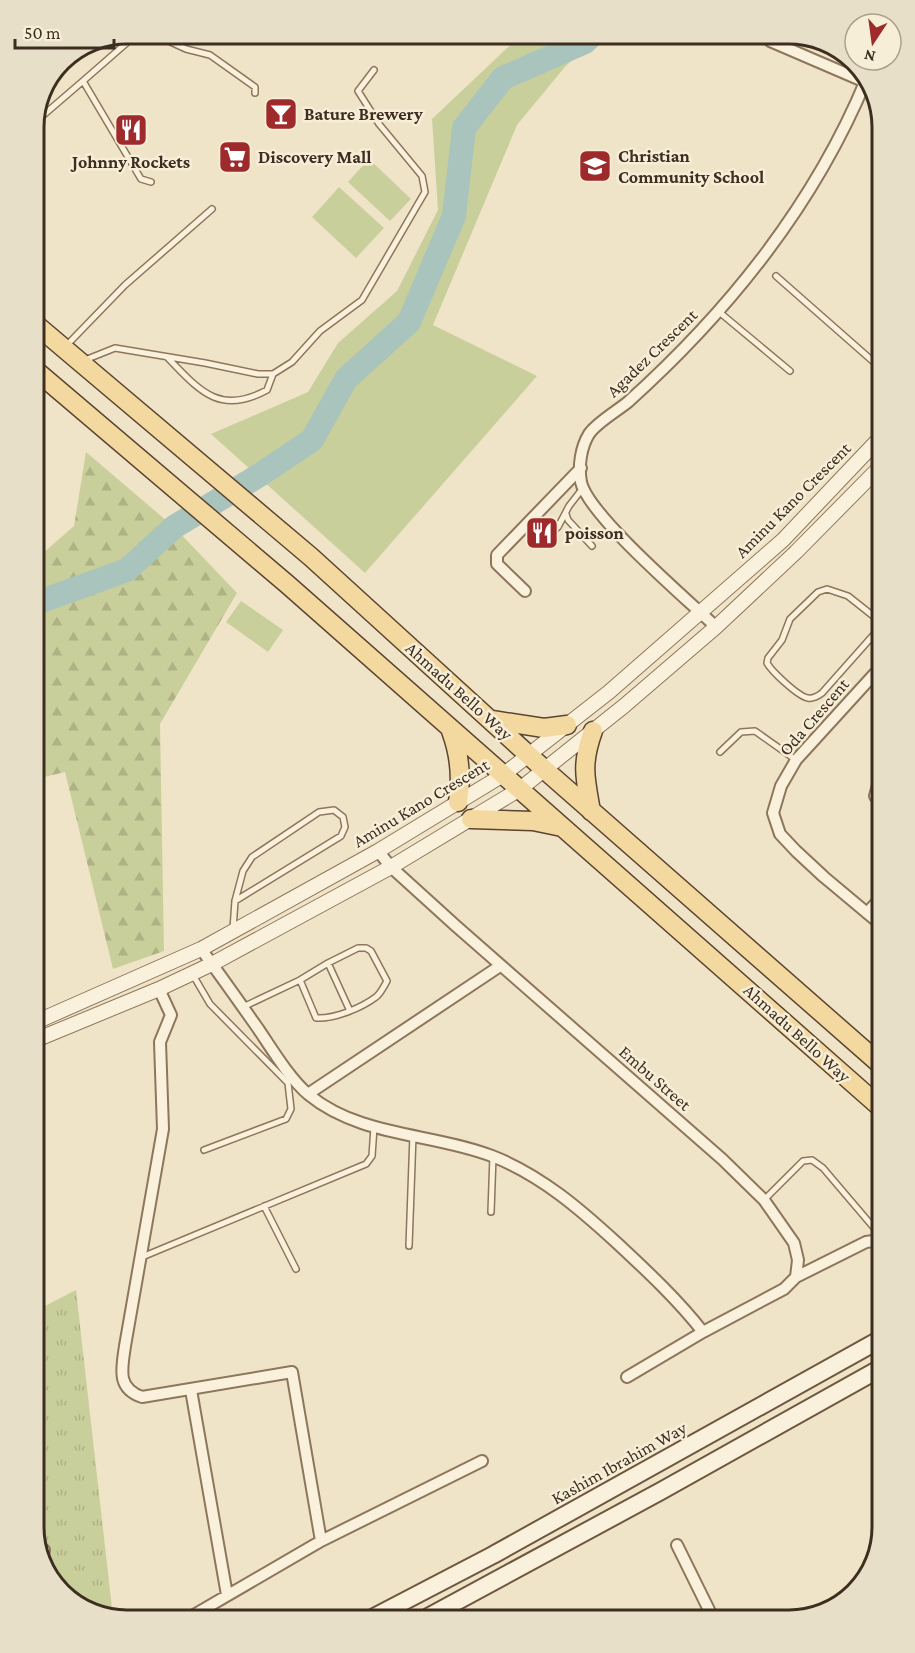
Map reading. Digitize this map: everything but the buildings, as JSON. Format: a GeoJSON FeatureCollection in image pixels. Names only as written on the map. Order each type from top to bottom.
{"type":"FeatureCollection","features":[{"type":"Feature","properties":{"kind":"main road","name":"Ahmadu Bello Way"},"geometry":{"type":"LineString","coordinates":[[44,331],[311,557],[591,811],[872,1057]]}},
{"type":"Feature","properties":{"kind":"main road","name":"Ahmadu Bello Way"},"geometry":{"type":"LineString","coordinates":[[44,377],[287,584],[872,1100]]}},
{"type":"Feature","properties":{"kind":"main road"},"geometry":{"type":"LineString","coordinates":[[490,719],[544,729],[567,725]]}},
{"type":"Feature","properties":{"kind":"main road"},"geometry":{"type":"LineString","coordinates":[[451,729],[458,750],[461,780],[458,802]]}},
{"type":"Feature","properties":{"kind":"main road"},"geometry":{"type":"LineString","coordinates":[[591,811],[584,775],[585,752],[593,731]]}},
{"type":"Feature","properties":{"kind":"main road"},"geometry":{"type":"LineString","coordinates":[[471,819],[533,821],[563,827]]}},
{"type":"Feature","properties":{"kind":"main road","name":"Kashim Ibrahim Way"},"geometry":{"type":"LineString","coordinates":[[389,1609],[503,1550],[872,1344]]}},
{"type":"Feature","properties":{"kind":"main road"},"geometry":{"type":"LineString","coordinates":[[442,1609],[872,1373]]}},
{"type":"Feature","properties":{"kind":"street"},"geometry":{"type":"LineString","coordinates":[[777,44],[855,78]]}},
{"type":"Feature","properties":{"kind":"street","name":"Agadez Crescent"},"geometry":{"type":"LineString","coordinates":[[716,627],[594,508],[582,484],[580,458],[590,433],[675,358],[718,311],[784,230],[815,183],[863,91]]}},
{"type":"Feature","properties":{"kind":"street","name":"Aminu Kano Crescent"},"geometry":{"type":"LineString","coordinates":[[43,1019],[201,949],[378,851],[503,775],[609,692],[783,540],[872,446]]}},
{"type":"Feature","properties":{"kind":"street"},"geometry":{"type":"LineString","coordinates":[[525,591],[497,564],[496,555],[581,468]]}},
{"type":"Feature","properties":{"kind":"street","name":"Aminu Kano Crescent"},"geometry":{"type":"LineString","coordinates":[[43,1037],[159,989],[212,964],[391,867],[520,789],[593,731],[716,627],[796,552],[872,475]]}},
{"type":"Feature","properties":{"kind":"street","name":"Oda Crescent"},"geometry":{"type":"LineString","coordinates":[[872,677],[796,760],[781,786],[773,813],[780,834],[824,877],[872,917]]}},
{"type":"Feature","properties":{"kind":"street","name":"Embu Street"},"geometry":{"type":"LineString","coordinates":[[378,851],[391,867],[500,966],[722,1159],[765,1200],[794,1243],[798,1260],[796,1277]]}},
{"type":"Feature","properties":{"kind":"street"},"geometry":{"type":"LineString","coordinates":[[867,913],[872,908]]}},
{"type":"Feature","properties":{"kind":"street"},"geometry":{"type":"LineString","coordinates":[[201,949],[279,1059],[308,1094],[332,1110],[374,1127],[493,1156],[534,1178],[576,1205],[671,1296],[703,1332]]}},
{"type":"Feature","properties":{"kind":"street"},"geometry":{"type":"LineString","coordinates":[[308,1094],[500,966]]}},
{"type":"Feature","properties":{"kind":"street"},"geometry":{"type":"LineString","coordinates":[[159,989],[171,1015],[160,1042],[163,1129],[123,1365],[123,1377],[126,1386],[133,1393],[142,1397],[292,1372],[321,1541]]}},
{"type":"Feature","properties":{"kind":"street"},"geometry":{"type":"LineString","coordinates":[[627,1377],[703,1332],[784,1289],[796,1277],[872,1241]]}},
{"type":"Feature","properties":{"kind":"street"},"geometry":{"type":"LineString","coordinates":[[191,1390],[227,1595]]}},
{"type":"Feature","properties":{"kind":"street"},"geometry":{"type":"LineString","coordinates":[[203,1609],[321,1541],[482,1461]]}},
{"type":"Feature","properties":{"kind":"street"},"geometry":{"type":"LineString","coordinates":[[677,1545],[709,1610]]}},
{"type":"Feature","properties":{"kind":"lane"},"geometry":{"type":"LineString","coordinates":[[45,114],[125,44]]}},
{"type":"Feature","properties":{"kind":"lane"},"geometry":{"type":"LineString","coordinates":[[174,44],[186,50],[210,55],[255,87],[255,93]]}},
{"type":"Feature","properties":{"kind":"lane"},"geometry":{"type":"LineString","coordinates":[[81,362],[115,348],[258,374],[273,374],[291,362],[320,331],[362,300],[425,192],[422,176],[379,124],[358,92],[374,70]]}},
{"type":"Feature","properties":{"kind":"lane"},"geometry":{"type":"LineString","coordinates":[[82,81],[141,179],[151,182]]}},
{"type":"Feature","properties":{"kind":"lane"},"geometry":{"type":"LineString","coordinates":[[64,348],[125,285],[212,209]]}},
{"type":"Feature","properties":{"kind":"lane"},"geometry":{"type":"LineString","coordinates":[[776,276],[872,360]]}},
{"type":"Feature","properties":{"kind":"lane"},"geometry":{"type":"LineString","coordinates":[[718,311],[790,371]]}},
{"type":"Feature","properties":{"kind":"lane"},"geometry":{"type":"LineString","coordinates":[[166,356],[187,378],[209,395],[220,400],[230,401],[257,396],[267,390],[273,374]]}},
{"type":"Feature","properties":{"kind":"lane"},"geometry":{"type":"LineString","coordinates":[[540,543],[558,527],[569,506],[584,487]]}},
{"type":"Feature","properties":{"kind":"lane"},"geometry":{"type":"LineString","coordinates":[[566,514],[568,520],[592,546]]}},
{"type":"Feature","properties":{"kind":"lane"},"geometry":{"type":"LineString","coordinates":[[872,615],[848,596],[827,589],[818,592],[790,620],[782,640],[768,658],[767,663],[799,694],[808,698],[815,697],[822,693],[872,637]]}},
{"type":"Feature","properties":{"kind":"lane"},"geometry":{"type":"LineString","coordinates":[[720,752],[741,732],[755,731],[796,760]]}},
{"type":"Feature","properties":{"kind":"lane"},"geometry":{"type":"LineString","coordinates":[[233,931],[235,901],[243,871],[252,856],[319,812],[334,810],[343,817],[345,827],[341,836],[235,901]]}},
{"type":"Feature","properties":{"kind":"lane"},"geometry":{"type":"LineString","coordinates":[[243,1007],[300,980],[327,963],[358,948],[371,951],[387,981],[379,996],[350,1011],[321,1018],[316,1017],[300,980]]}},
{"type":"Feature","properties":{"kind":"lane"},"geometry":{"type":"LineString","coordinates":[[327,963],[350,1011]]}},
{"type":"Feature","properties":{"kind":"lane"},"geometry":{"type":"LineString","coordinates":[[192,973],[210,1004],[288,1083],[291,1109],[286,1119],[204,1150]]}},
{"type":"Feature","properties":{"kind":"lane"},"geometry":{"type":"LineString","coordinates":[[142,1257],[366,1164],[372,1156],[374,1127]]}},
{"type":"Feature","properties":{"kind":"lane"},"geometry":{"type":"LineString","coordinates":[[409,1246],[413,1135]]}},
{"type":"Feature","properties":{"kind":"lane"},"geometry":{"type":"LineString","coordinates":[[491,1212],[493,1156]]}},
{"type":"Feature","properties":{"kind":"lane"},"geometry":{"type":"LineString","coordinates":[[765,1200],[803,1161],[812,1161],[822,1168],[872,1226]]}},
{"type":"Feature","properties":{"kind":"lane"},"geometry":{"type":"LineString","coordinates":[[264,1206],[296,1269]]}},
{"type":"Feature","properties":{"kind":"green space"},"geometry":{"type":"Polygon","coordinates":[[[511,44],[588,44],[564,68],[517,125],[433,325],[537,376],[365,573],[211,434],[308,392],[338,343],[397,291],[438,210],[432,119],[511,44]]]}},
{"type":"Feature","properties":{"kind":"green space"},"geometry":{"type":"Polygon","coordinates":[[[369,159],[411,199],[390,221],[348,182],[369,159]]]}},
{"type":"Feature","properties":{"kind":"green space"},"geometry":{"type":"Polygon","coordinates":[[[339,187],[384,228],[356,258],[312,217],[339,187]]]}},
{"type":"Feature","properties":{"kind":"green space"},"geometry":{"type":"Polygon","coordinates":[[[86,452],[174,527],[237,593],[160,724],[164,951],[113,969],[65,772],[44,777],[44,552],[74,526],[86,452]]]}},
{"type":"Feature","properties":{"kind":"green space"},"geometry":{"type":"Polygon","coordinates":[[[241,601],[283,630],[268,652],[226,622],[241,601]]]}},
{"type":"Feature","properties":{"kind":"green space"},"geometry":{"type":"Polygon","coordinates":[[[76,1290],[112,1608],[90,1601],[68,1585],[55,1568],[45,1543],[43,1527],[43,1307],[76,1290]]]}},
{"type":"Feature","properties":{"kind":"waterway"},"geometry":{"type":"LineString","coordinates":[[44,600],[127,570],[174,527],[312,440],[346,379],[409,322],[454,216],[464,128],[503,78],[580,44]]}},
{"type":"Feature","properties":{"kind":"place","name":"Bature Brewery"},"geometry":{"type":"Point","coordinates":[281,114]}},
{"type":"Feature","properties":{"kind":"place","name":"Johnny Rockets"},"geometry":{"type":"Point","coordinates":[131,130]}},
{"type":"Feature","properties":{"kind":"place","name":"Discovery Mall"},"geometry":{"type":"Point","coordinates":[235,157]}},
{"type":"Feature","properties":{"kind":"place","name":"Christian Community School"},"geometry":{"type":"Point","coordinates":[595,166]}},
{"type":"Feature","properties":{"kind":"place","name":"poisson"},"geometry":{"type":"Point","coordinates":[542,533]}}]}
